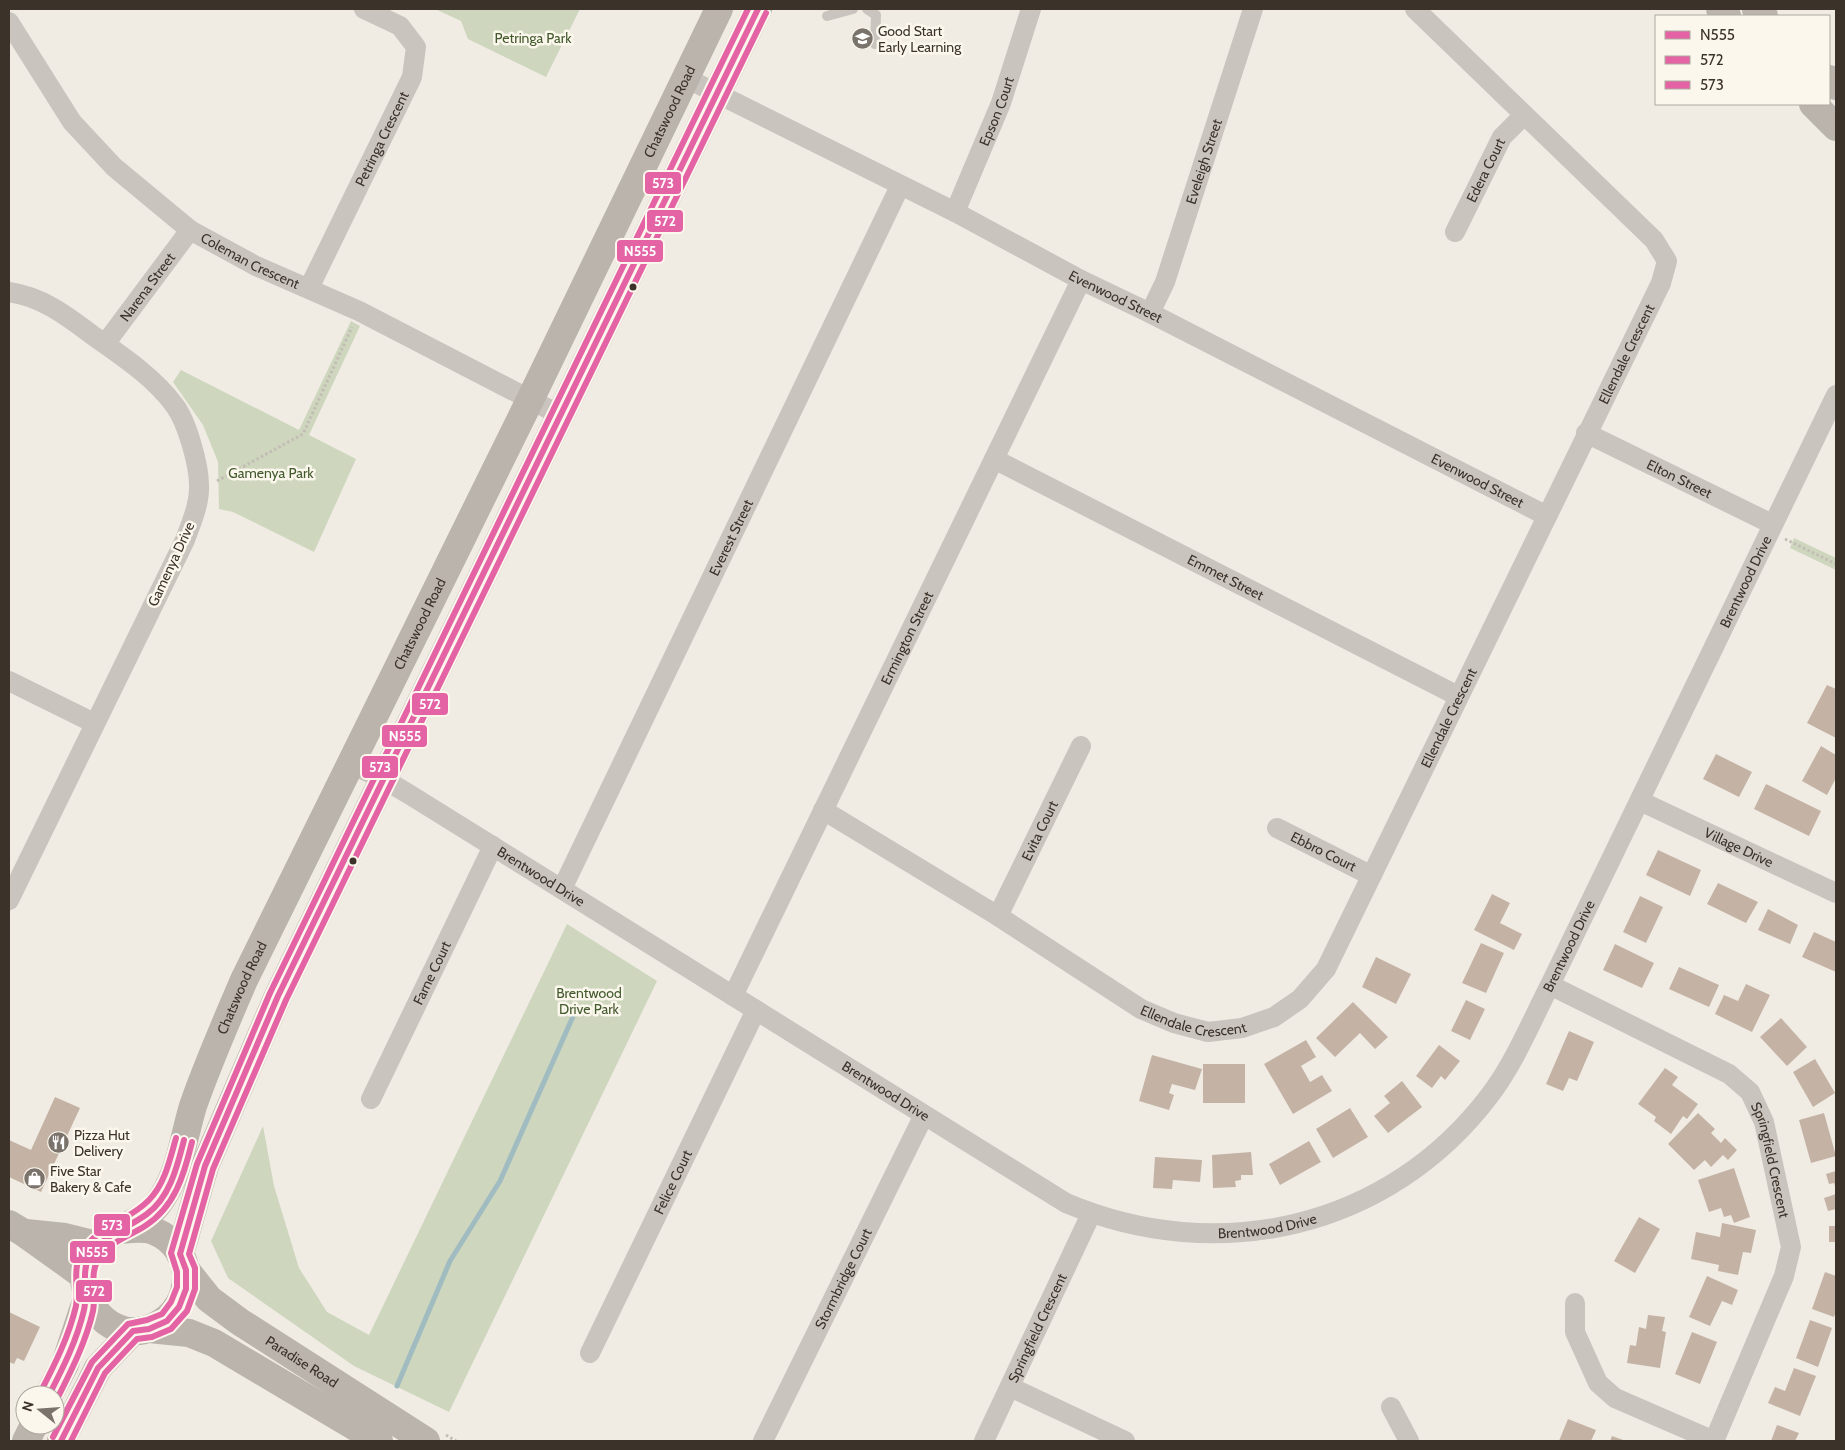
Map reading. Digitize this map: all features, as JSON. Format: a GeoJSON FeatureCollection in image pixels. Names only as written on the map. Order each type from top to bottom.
{"type":"FeatureCollection","features":[{"type":"Feature","properties":{"kind":"main road","name":"Chatswood Road"},"geometry":{"type":"LineString","coordinates":[[97,1245],[156,1206],[172,1179],[211,1055],[244,980],[530,400],[719,9]]}},
{"type":"Feature","properties":{"kind":"main road"},"geometry":{"type":"LineString","coordinates":[[61,1441],[98,1368],[141,1330],[166,1321],[179,1307],[186,1289],[183,1262],[205,1166],[278,996],[758,9]]}},
{"type":"Feature","properties":{"kind":"main road"},"geometry":{"type":"LineString","coordinates":[[1814,105],[1836,127]]}},
{"type":"Feature","properties":{"kind":"main road","name":"Chatswood Road"},"geometry":{"type":"LineString","coordinates":[[121,1230],[138,1228],[154,1231],[169,1240],[183,1262]]}},
{"type":"Feature","properties":{"kind":"main road"},"geometry":{"type":"LineString","coordinates":[[17,1229],[85,1287],[94,1311],[105,1322],[118,1329],[141,1330]]}},
{"type":"Feature","properties":{"kind":"main road"},"geometry":{"type":"LineString","coordinates":[[17,1229],[65,1237],[97,1245],[88,1259],[85,1287],[65,1364],[54,1385]]}},
{"type":"Feature","properties":{"kind":"main road","name":"Paradise Road"},"geometry":{"type":"LineString","coordinates":[[183,1262],[209,1299],[240,1322],[426,1441]]}},
{"type":"Feature","properties":{"kind":"main road","name":"Paradise Road"},"geometry":{"type":"LineString","coordinates":[[141,1330],[189,1333],[214,1343],[379,1441]]}},
{"type":"Feature","properties":{"kind":"street","name":"Petringa Crescent"},"geometry":{"type":"LineString","coordinates":[[309,288],[412,77],[416,48],[400,26],[364,9]]}},
{"type":"Feature","properties":{"kind":"street","name":"Epson Court"},"geometry":{"type":"LineString","coordinates":[[955,212],[1001,103],[1032,9]]}},
{"type":"Feature","properties":{"kind":"street","name":"Eveleigh Street"},"geometry":{"type":"LineString","coordinates":[[1150,313],[1165,282],[1253,9]]}},
{"type":"Feature","properties":{"kind":"street","name":"Ellendale Crescent"},"geometry":{"type":"LineString","coordinates":[[823,810],[998,916],[1141,1009],[1174,1023],[1208,1032],[1242,1028],[1274,1017],[1300,999],[1326,969],[1370,875],[1661,283],[1667,260],[1654,240],[1415,9]]}},
{"type":"Feature","properties":{"kind":"street","name":"Coleman Crescent"},"geometry":{"type":"LineString","coordinates":[[9,22],[72,122],[114,167],[190,230],[256,266],[360,311],[560,415]]}},
{"type":"Feature","properties":{"kind":"street","name":"Evenwood Street"},"geometry":{"type":"LineString","coordinates":[[686,78],[955,212],[1081,280],[1150,313],[1547,516]]}},
{"type":"Feature","properties":{"kind":"street","name":"Edera Court"},"geometry":{"type":"LineString","coordinates":[[1455,232],[1502,137],[1524,115]]}},
{"type":"Feature","properties":{"kind":"street","name":"Everest Street"},"geometry":{"type":"LineString","coordinates":[[562,889],[900,186]]}},
{"type":"Feature","properties":{"kind":"street","name":"Narena Street"},"geometry":{"type":"LineString","coordinates":[[105,344],[190,230]]}},
{"type":"Feature","properties":{"kind":"street","name":"Ermington Street"},"geometry":{"type":"LineString","coordinates":[[733,996],[1081,280]]}},
{"type":"Feature","properties":{"kind":"street","name":"Gamenya Drive"},"geometry":{"type":"LineString","coordinates":[[9,292],[25,294],[51,305],[148,378],[176,406],[194,451],[200,486],[196,508],[185,540],[9,900]]}},
{"type":"Feature","properties":{"kind":"street","name":"Brentwood Drive"},"geometry":{"type":"LineString","coordinates":[[350,764],[383,778],[756,1010],[923,1117],[1066,1204],[1091,1214],[1139,1227],[1177,1233],[1249,1232],[1304,1222],[1360,1201],[1410,1174],[1456,1134],[1490,1095],[1512,1060],[1550,985],[1836,395]]}},
{"type":"Feature","properties":{"kind":"street","name":"Elton Street"},"geometry":{"type":"LineString","coordinates":[[1586,433],[1772,524]]}},
{"type":"Feature","properties":{"kind":"street","name":"Emmet Street"},"geometry":{"type":"LineString","coordinates":[[994,459],[1458,696]]}},
{"type":"Feature","properties":{"kind":"street"},"geometry":{"type":"LineString","coordinates":[[9,681],[94,723]]}},
{"type":"Feature","properties":{"kind":"street","name":"Evita Court"},"geometry":{"type":"LineString","coordinates":[[998,916],[1081,746]]}},
{"type":"Feature","properties":{"kind":"street","name":"Village Drive"},"geometry":{"type":"LineString","coordinates":[[1640,800],[1834,885]]}},
{"type":"Feature","properties":{"kind":"street","name":"Ebbro Court"},"geometry":{"type":"LineString","coordinates":[[1277,828],[1370,875]]}},
{"type":"Feature","properties":{"kind":"street","name":"Farne Court"},"geometry":{"type":"LineString","coordinates":[[371,1099],[493,846]]}},
{"type":"Feature","properties":{"kind":"street","name":"Springfield Crescent"},"geometry":{"type":"LineString","coordinates":[[1550,985],[1729,1074],[1750,1092],[1764,1122],[1791,1247],[1784,1276],[1714,1441]]}},
{"type":"Feature","properties":{"kind":"street","name":"Felice Court"},"geometry":{"type":"LineString","coordinates":[[590,1353],[756,1010]]}},
{"type":"Feature","properties":{"kind":"street","name":"Stormbridge Court"},"geometry":{"type":"LineString","coordinates":[[763,1441],[923,1117]]}},
{"type":"Feature","properties":{"kind":"street","name":"Springfield Crescent"},"geometry":{"type":"LineString","coordinates":[[984,1441],[1091,1214]]}},
{"type":"Feature","properties":{"kind":"street"},"geometry":{"type":"LineString","coordinates":[[1576,1303],[1575,1332],[1598,1383],[1615,1398],[1714,1441]]}},
{"type":"Feature","properties":{"kind":"street"},"geometry":{"type":"LineString","coordinates":[[1010,1388],[1125,1441]]}},
{"type":"Feature","properties":{"kind":"street"},"geometry":{"type":"LineString","coordinates":[[1391,1407],[1408,1441]]}},
{"type":"Feature","properties":{"kind":"lane"},"geometry":{"type":"LineString","coordinates":[[827,16],[853,9]]}},
{"type":"Feature","properties":{"kind":"lane"},"geometry":{"type":"LineString","coordinates":[[867,9],[876,15],[875,44]]}},
{"type":"Feature","properties":{"kind":"path"},"geometry":{"type":"LineString","coordinates":[[200,486],[222,480],[302,434],[360,311]]}},
{"type":"Feature","properties":{"kind":"path"},"geometry":{"type":"LineString","coordinates":[[1772,524],[1788,541],[1836,564]]}},
{"type":"Feature","properties":{"kind":"green space","name":"Petringa Park"},"geometry":{"type":"Polygon","coordinates":[[[435,9],[580,9],[546,77],[468,39],[461,21],[435,9]]]}},
{"type":"Feature","properties":{"kind":"green space","name":"Gamenya Park"},"geometry":{"type":"Polygon","coordinates":[[[351,321],[360,326],[309,435],[356,459],[314,552],[233,512],[219,509],[218,462],[203,425],[173,382],[181,370],[299,430],[351,321]]]}},
{"type":"Feature","properties":{"kind":"green space"},"geometry":{"type":"Polygon","coordinates":[[[1794,538],[1836,558],[1836,570],[1790,548],[1794,538]]]}},
{"type":"Feature","properties":{"kind":"green space","name":"Brentwood Drive Park"},"geometry":{"type":"Polygon","coordinates":[[[567,924],[657,981],[449,1412],[354,1366],[228,1278],[211,1241],[263,1126],[274,1186],[299,1268],[327,1312],[369,1335],[567,924]]]}},
{"type":"Feature","properties":{"kind":"building"},"geometry":{"type":"Polygon","coordinates":[[[1827,685],[1836,689],[1836,738],[1807,723],[1827,685]]]}},
{"type":"Feature","properties":{"kind":"building"},"geometry":{"type":"Polygon","coordinates":[[[1821,746],[1836,755],[1836,778],[1827,795],[1802,781],[1821,746]]]}},
{"type":"Feature","properties":{"kind":"building"},"geometry":{"type":"Polygon","coordinates":[[[1716,754],[1752,772],[1739,797],[1703,779],[1716,754]]]}},
{"type":"Feature","properties":{"kind":"building"},"geometry":{"type":"Polygon","coordinates":[[[1766,784],[1821,811],[1809,836],[1754,809],[1766,784]]]}},
{"type":"Feature","properties":{"kind":"building"},"geometry":{"type":"Polygon","coordinates":[[[1658,850],[1701,870],[1690,896],[1646,875],[1658,850]]]}},
{"type":"Feature","properties":{"kind":"building"},"geometry":{"type":"Polygon","coordinates":[[[1718,883],[1758,902],[1746,923],[1707,904],[1718,883]]]}},
{"type":"Feature","properties":{"kind":"building"},"geometry":{"type":"Polygon","coordinates":[[[1492,894],[1510,903],[1500,923],[1522,934],[1514,950],[1474,930],[1492,894]]]}},
{"type":"Feature","properties":{"kind":"building"},"geometry":{"type":"Polygon","coordinates":[[[1640,896],[1663,907],[1646,943],[1623,932],[1640,896]]]}},
{"type":"Feature","properties":{"kind":"building"},"geometry":{"type":"Polygon","coordinates":[[[1768,909],[1798,925],[1790,944],[1758,930],[1768,909]]]}},
{"type":"Feature","properties":{"kind":"building"},"geometry":{"type":"Polygon","coordinates":[[[1814,932],[1836,942],[1836,972],[1802,957],[1814,932]]]}},
{"type":"Feature","properties":{"kind":"building"},"geometry":{"type":"Polygon","coordinates":[[[1481,943],[1504,953],[1486,993],[1462,983],[1481,943]]]}},
{"type":"Feature","properties":{"kind":"building"},"geometry":{"type":"Polygon","coordinates":[[[1615,944],[1654,963],[1642,988],[1603,970],[1615,944]]]}},
{"type":"Feature","properties":{"kind":"building"},"geometry":{"type":"Polygon","coordinates":[[[1376,957],[1411,974],[1396,1004],[1362,987],[1376,957]]]}},
{"type":"Feature","properties":{"kind":"building"},"geometry":{"type":"Polygon","coordinates":[[[1679,967],[1719,985],[1709,1007],[1669,989],[1679,967]]]}},
{"type":"Feature","properties":{"kind":"building"},"geometry":{"type":"Polygon","coordinates":[[[1746,984],[1770,995],[1752,1032],[1715,1014],[1724,995],[1738,1001],[1746,984]]]}},
{"type":"Feature","properties":{"kind":"building"},"geometry":{"type":"Polygon","coordinates":[[[1466,1000],[1485,1009],[1470,1040],[1451,1031],[1466,1000]]]}},
{"type":"Feature","properties":{"kind":"building"},"geometry":{"type":"Polygon","coordinates":[[[1353,1002],[1388,1037],[1375,1049],[1360,1033],[1335,1057],[1316,1038],[1353,1002]]]}},
{"type":"Feature","properties":{"kind":"building"},"geometry":{"type":"Polygon","coordinates":[[[1781,1018],[1807,1047],[1787,1066],[1760,1037],[1781,1018]]]}},
{"type":"Feature","properties":{"kind":"building"},"geometry":{"type":"Polygon","coordinates":[[[1569,1031],[1594,1042],[1577,1081],[1569,1078],[1563,1091],[1546,1084],[1569,1031]]]}},
{"type":"Feature","properties":{"kind":"building"},"geometry":{"type":"Polygon","coordinates":[[[1306,1040],[1316,1057],[1301,1066],[1310,1082],[1322,1075],[1332,1091],[1293,1114],[1264,1064],[1306,1040]]]}},
{"type":"Feature","properties":{"kind":"building"},"geometry":{"type":"Polygon","coordinates":[[[1439,1045],[1460,1061],[1445,1080],[1441,1076],[1432,1088],[1416,1076],[1439,1045]]]}},
{"type":"Feature","properties":{"kind":"building"},"geometry":{"type":"Polygon","coordinates":[[[1152,1055],[1202,1069],[1195,1090],[1172,1084],[1169,1093],[1174,1095],[1169,1110],[1139,1101],[1152,1055]]]}},
{"type":"Feature","properties":{"kind":"building"},"geometry":{"type":"Polygon","coordinates":[[[1815,1059],[1835,1093],[1813,1107],[1793,1072],[1815,1059]]]}},
{"type":"Feature","properties":{"kind":"building"},"geometry":{"type":"Polygon","coordinates":[[[1203,1064],[1245,1064],[1245,1103],[1203,1103],[1203,1064]]]}},
{"type":"Feature","properties":{"kind":"building"},"geometry":{"type":"Polygon","coordinates":[[[1665,1068],[1678,1077],[1672,1085],[1698,1104],[1687,1119],[1683,1116],[1671,1134],[1654,1121],[1656,1117],[1638,1104],[1665,1068]]]}},
{"type":"Feature","properties":{"kind":"building"},"geometry":{"type":"Polygon","coordinates":[[[1402,1081],[1422,1107],[1388,1133],[1374,1116],[1390,1103],[1384,1096],[1402,1081]]]}},
{"type":"Feature","properties":{"kind":"building"},"geometry":{"type":"Polygon","coordinates":[[[55,1097],[80,1108],[41,1192],[9,1177],[9,1140],[31,1150],[55,1097]]]}},
{"type":"Feature","properties":{"kind":"building"},"geometry":{"type":"Polygon","coordinates":[[[1350,1108],[1368,1137],[1333,1158],[1316,1129],[1350,1108]]]}},
{"type":"Feature","properties":{"kind":"building"},"geometry":{"type":"Polygon","coordinates":[[[1698,1113],[1715,1129],[1711,1133],[1721,1143],[1725,1138],[1737,1150],[1728,1160],[1723,1155],[1711,1167],[1705,1160],[1694,1170],[1668,1144],[1698,1113]]]}},
{"type":"Feature","properties":{"kind":"building"},"geometry":{"type":"Polygon","coordinates":[[[1824,1113],[1836,1156],[1811,1163],[1799,1120],[1824,1113]]]}},
{"type":"Feature","properties":{"kind":"building"},"geometry":{"type":"Polygon","coordinates":[[[1309,1141],[1321,1162],[1280,1185],[1269,1164],[1309,1141]]]}},
{"type":"Feature","properties":{"kind":"building"},"geometry":{"type":"Polygon","coordinates":[[[1251,1152],[1253,1175],[1241,1175],[1241,1180],[1235,1181],[1236,1187],[1213,1188],[1212,1155],[1251,1152]]]}},
{"type":"Feature","properties":{"kind":"building"},"geometry":{"type":"Polygon","coordinates":[[[1155,1157],[1202,1160],[1200,1182],[1173,1180],[1172,1189],[1153,1188],[1155,1157]]]}},
{"type":"Feature","properties":{"kind":"building"},"geometry":{"type":"Polygon","coordinates":[[[1734,1168],[1750,1217],[1734,1223],[1731,1215],[1724,1217],[1721,1208],[1709,1212],[1698,1180],[1734,1168]]]}},
{"type":"Feature","properties":{"kind":"building"},"geometry":{"type":"Polygon","coordinates":[[[1836,1171],[1836,1189],[1834,1183],[1829,1184],[1826,1174],[1836,1171]]]}},
{"type":"Feature","properties":{"kind":"building"},"geometry":{"type":"Polygon","coordinates":[[[1836,1194],[1836,1209],[1828,1211],[1824,1198],[1836,1194]]]}},
{"type":"Feature","properties":{"kind":"building"},"geometry":{"type":"Polygon","coordinates":[[[1639,1217],[1660,1229],[1635,1273],[1614,1261],[1639,1217]]]}},
{"type":"Feature","properties":{"kind":"building"},"geometry":{"type":"Polygon","coordinates":[[[1722,1223],[1756,1230],[1751,1253],[1743,1252],[1738,1275],[1718,1271],[1719,1265],[1691,1259],[1696,1232],[1720,1237],[1722,1223]]]}},
{"type":"Feature","properties":{"kind":"building"},"geometry":{"type":"Polygon","coordinates":[[[1829,1226],[1836,1226],[1836,1242],[1829,1242],[1829,1226]]]}},
{"type":"Feature","properties":{"kind":"building"},"geometry":{"type":"Polygon","coordinates":[[[1825,1272],[1836,1276],[1836,1311],[1834,1317],[1812,1309],[1825,1272]]]}},
{"type":"Feature","properties":{"kind":"building"},"geometry":{"type":"Polygon","coordinates":[[[1707,1276],[1738,1290],[1732,1305],[1722,1301],[1710,1326],[1689,1317],[1707,1276]]]}},
{"type":"Feature","properties":{"kind":"building"},"geometry":{"type":"Polygon","coordinates":[[[9,1312],[40,1327],[24,1361],[17,1358],[14,1364],[9,1362],[9,1312]]]}},
{"type":"Feature","properties":{"kind":"building"},"geometry":{"type":"Polygon","coordinates":[[[1648,1315],[1665,1317],[1662,1331],[1666,1332],[1660,1368],[1627,1363],[1630,1345],[1636,1346],[1639,1327],[1646,1329],[1648,1315]]]}},
{"type":"Feature","properties":{"kind":"building"},"geometry":{"type":"Polygon","coordinates":[[[1810,1320],[1832,1328],[1818,1367],[1796,1358],[1810,1320]]]}},
{"type":"Feature","properties":{"kind":"building"},"geometry":{"type":"Polygon","coordinates":[[[1692,1332],[1717,1342],[1700,1384],[1675,1374],[1692,1332]]]}},
{"type":"Feature","properties":{"kind":"building"},"geometry":{"type":"Polygon","coordinates":[[[1794,1368],[1816,1376],[1800,1416],[1768,1403],[1775,1387],[1785,1391],[1794,1368]]]}},
{"type":"Feature","properties":{"kind":"building"},"geometry":{"type":"Polygon","coordinates":[[[1568,1419],[1596,1430],[1591,1441],[1559,1441],[1568,1419]]]}},
{"type":"Feature","properties":{"kind":"building"},"geometry":{"type":"Polygon","coordinates":[[[1777,1425],[1799,1433],[1795,1441],[1771,1441],[1777,1425]]]}},
{"type":"Feature","properties":{"kind":"building"},"geometry":{"type":"Polygon","coordinates":[[[1612,1436],[1626,1441],[1610,1441],[1612,1436]]]}},
{"type":"Feature","properties":{"kind":"waterway"},"geometry":{"type":"LineString","coordinates":[[397,1386],[450,1261],[500,1181],[575,1012]]}},
{"type":"Feature","properties":{"kind":"transit line","name":"573"},"geometry":{"type":"LineString","coordinates":[[53,1437],[92,1362],[128,1324],[147,1320],[162,1314],[171,1302],[177,1287],[177,1272],[171,1253],[197,1164],[270,993],[748,9]]}},
{"type":"Feature","properties":{"kind":"transit line","name":"N555"},"geometry":{"type":"LineString","coordinates":[[61,1441],[98,1368],[133,1331],[149,1329],[167,1321],[179,1307],[186,1289],[186,1270],[180,1254],[205,1166],[278,996],[758,9]]}},
{"type":"Feature","properties":{"kind":"transit line","name":"572"},"geometry":{"type":"LineString","coordinates":[[71,1441],[105,1373],[137,1339],[152,1337],[171,1329],[187,1311],[195,1289],[195,1268],[189,1254],[213,1169],[286,1000],[766,13]]}},
{"type":"Feature","properties":{"kind":"transit line","name":"573"},"geometry":{"type":"LineString","coordinates":[[44,1385],[70,1328],[77,1300],[76,1273],[81,1254],[95,1237],[132,1214],[155,1194],[166,1171],[176,1138]]}},
{"type":"Feature","properties":{"kind":"transit line","name":"N555"},"geometry":{"type":"LineString","coordinates":[[54,1385],[78,1332],[84,1310],[85,1269],[89,1257],[101,1243],[147,1214],[162,1199],[172,1181],[184,1140]]}},
{"type":"Feature","properties":{"kind":"transit line","name":"572"},"geometry":{"type":"LineString","coordinates":[[64,1385],[78,1356],[90,1323],[94,1305],[93,1279],[97,1262],[101,1255],[112,1245],[145,1226],[164,1210],[182,1178],[192,1142]]}},
{"type":"Feature","properties":{"kind":"place","name":"Good Start Early Learning"},"geometry":{"type":"Point","coordinates":[862,39]}},
{"type":"Feature","properties":{"kind":"place","name":"Pizza Hut Delivery"},"geometry":{"type":"Point","coordinates":[58,1143]}},
{"type":"Feature","properties":{"kind":"place","name":"Five Star Bakery & Cafe"},"geometry":{"type":"Point","coordinates":[34,1179]}}]}
